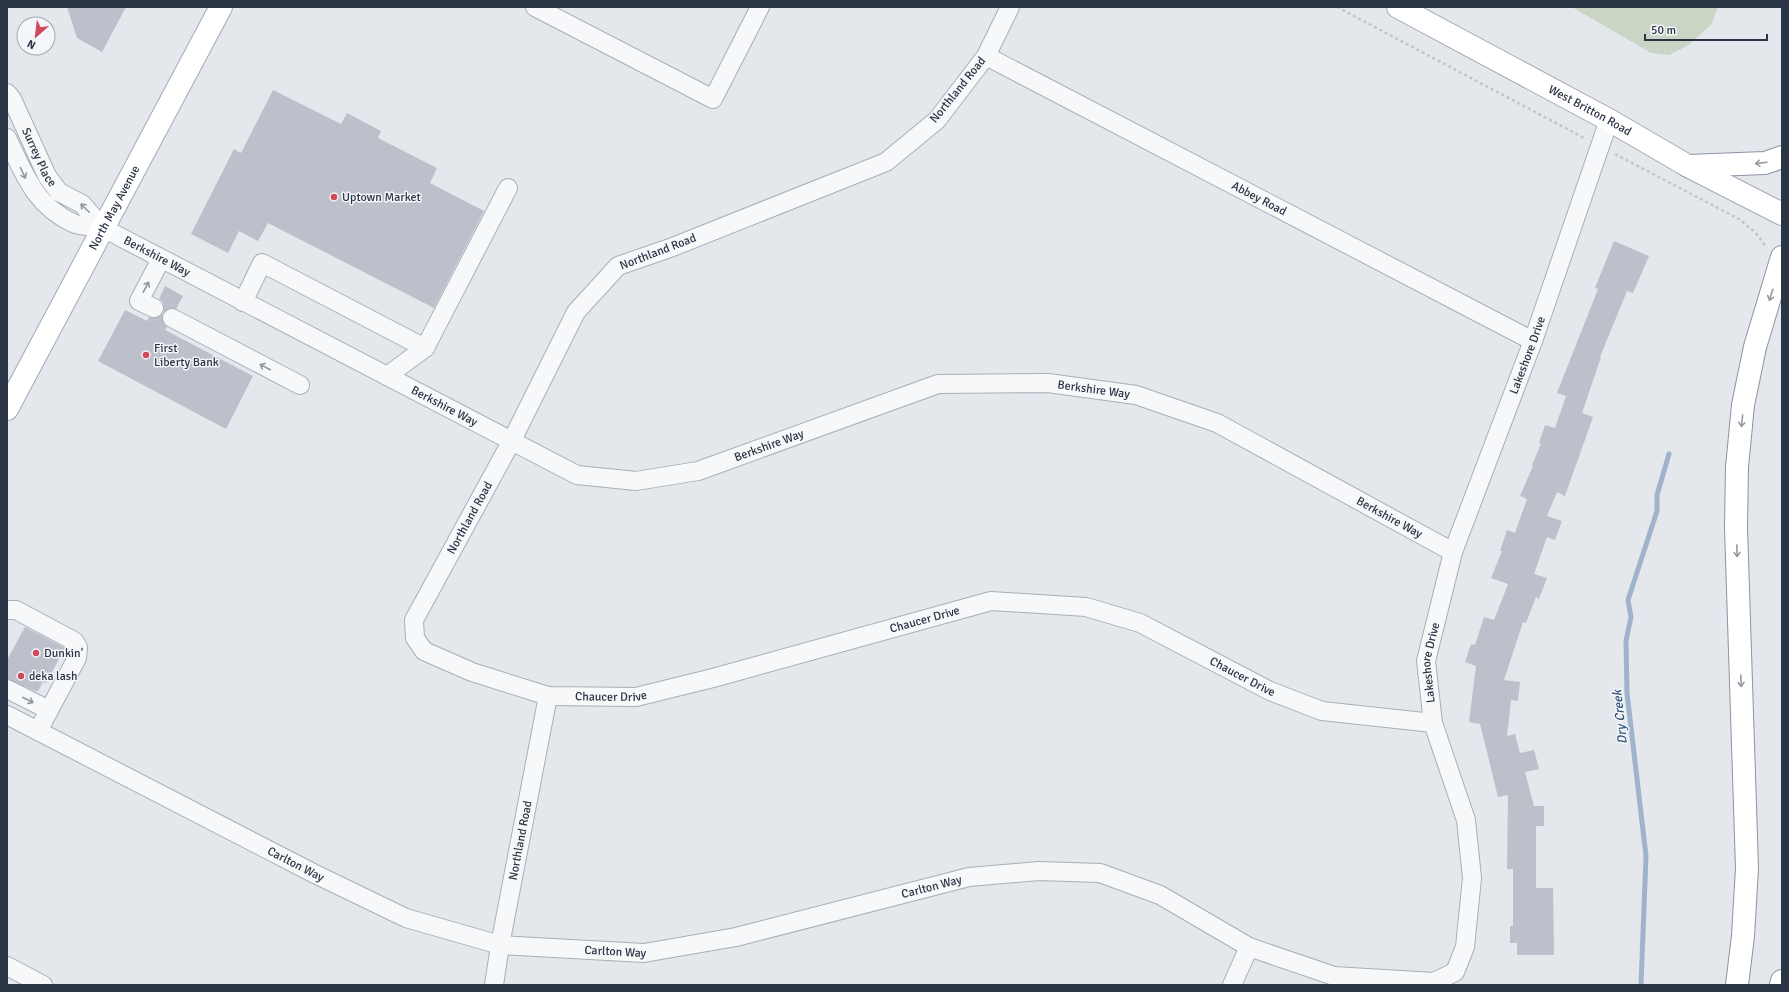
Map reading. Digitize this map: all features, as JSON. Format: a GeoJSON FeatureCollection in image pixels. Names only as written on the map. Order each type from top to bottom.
{"type":"FeatureCollection","features":[{"type":"Feature","properties":{"kind":"main road","name":"North May Avenue"},"geometry":{"type":"LineString","coordinates":[[7,409],[221,7]]}},
{"type":"Feature","properties":{"kind":"main road","name":"West Britton Road"},"geometry":{"type":"LineString","coordinates":[[1398,7],[1609,120],[1688,166],[1782,214]]}},
{"type":"Feature","properties":{"kind":"main road"},"geometry":{"type":"LineString","coordinates":[[1688,166],[1765,163],[1782,157]]}},
{"type":"Feature","properties":{"kind":"main road"},"geometry":{"type":"LineString","coordinates":[[1737,985],[1747,868],[1736,528],[1737,467],[1743,405],[1775,254]]}},
{"type":"Feature","properties":{"kind":"main road"},"geometry":{"type":"LineString","coordinates":[[1781,985],[1782,981]]}},
{"type":"Feature","properties":{"kind":"street"},"geometry":{"type":"LineString","coordinates":[[535,7],[713,99],[760,7]]}},
{"type":"Feature","properties":{"kind":"street","name":"Northland Road"},"geometry":{"type":"LineString","coordinates":[[415,638],[414,620],[511,442],[576,312],[618,266],[670,248],[886,162],[936,120],[986,56],[1010,7]]}},
{"type":"Feature","properties":{"kind":"street","name":"Abbey Road"},"geometry":{"type":"LineString","coordinates":[[986,56],[1533,341]]}},
{"type":"Feature","properties":{"kind":"street","name":"Surrey Place"},"geometry":{"type":"LineString","coordinates":[[7,93],[12,99],[47,176],[59,192],[82,204],[103,228]]}},
{"type":"Feature","properties":{"kind":"street","name":"Lakeshore Drive"},"geometry":{"type":"LineString","coordinates":[[1249,947],[1334,976],[1434,982],[1455,972],[1465,946],[1472,878],[1466,820],[1433,723],[1426,661],[1453,552],[1533,341],[1609,120]]}},
{"type":"Feature","properties":{"kind":"street","name":"Surrey Place"},"geometry":{"type":"LineString","coordinates":[[7,138],[28,184],[42,202],[73,223],[103,228]]}},
{"type":"Feature","properties":{"kind":"street"},"geometry":{"type":"LineString","coordinates":[[387,376],[425,348],[508,188]]}},
{"type":"Feature","properties":{"kind":"street","name":"Berkshire Way"},"geometry":{"type":"LineString","coordinates":[[103,228],[577,476],[636,481],[698,471],[938,384],[1048,383],[1136,396],[1216,423],[1453,552]]}},
{"type":"Feature","properties":{"kind":"street"},"geometry":{"type":"LineString","coordinates":[[154,308],[139,301],[161,259]]}},
{"type":"Feature","properties":{"kind":"street"},"geometry":{"type":"LineString","coordinates":[[243,302],[262,263],[425,348]]}},
{"type":"Feature","properties":{"kind":"street"},"geometry":{"type":"LineString","coordinates":[[172,318],[300,385]]}},
{"type":"Feature","properties":{"kind":"street","name":"Chaucer Drive"},"geometry":{"type":"LineString","coordinates":[[415,638],[424,651],[472,672],[548,696],[636,697],[712,678],[991,601],[1086,607],[1140,623],[1270,692],[1322,711],[1433,723]]}},
{"type":"Feature","properties":{"kind":"street"},"geometry":{"type":"LineString","coordinates":[[7,610],[16,610],[74,641],[78,647],[77,658],[38,731]]}},
{"type":"Feature","properties":{"kind":"street"},"geometry":{"type":"LineString","coordinates":[[7,689],[49,710]]}},
{"type":"Feature","properties":{"kind":"street","name":"Northland Road"},"geometry":{"type":"LineString","coordinates":[[494,985],[500,944],[548,696]]}},
{"type":"Feature","properties":{"kind":"street","name":"Carlton Way"},"geometry":{"type":"LineString","coordinates":[[7,715],[316,874],[406,918],[500,944],[644,953],[736,937],[969,877],[1039,871],[1100,873],[1160,895],[1249,947]]}},
{"type":"Feature","properties":{"kind":"street"},"geometry":{"type":"LineString","coordinates":[[1232,985],[1249,947]]}},
{"type":"Feature","properties":{"kind":"street"},"geometry":{"type":"LineString","coordinates":[[7,966],[43,985]]}},
{"type":"Feature","properties":{"kind":"path"},"geometry":{"type":"LineString","coordinates":[[1337,7],[1587,139]]}},
{"type":"Feature","properties":{"kind":"path"},"geometry":{"type":"LineString","coordinates":[[1623,158],[1739,219],[1756,233],[1775,254]]}},
{"type":"Feature","properties":{"kind":"green space"},"geometry":{"type":"Polygon","coordinates":[[[1572,7],[1718,7],[1711,25],[1687,46],[1669,55],[1651,53],[1572,7]]]}},
{"type":"Feature","properties":{"kind":"building"},"geometry":{"type":"Polygon","coordinates":[[[67,7],[126,7],[102,52],[77,38],[67,7]]]}},
{"type":"Feature","properties":{"kind":"building","name":"Uptown Market"},"geometry":{"type":"Polygon","coordinates":[[[273,90],[341,124],[347,113],[381,131],[378,138],[437,168],[430,183],[484,211],[434,308],[268,223],[258,241],[239,231],[228,253],[191,234],[234,149],[241,153],[273,90]]]}},
{"type":"Feature","properties":{"kind":"building"},"geometry":{"type":"Polygon","coordinates":[[[1614,241],[1649,256],[1633,293],[1627,291],[1600,357],[1582,413],[1593,417],[1565,496],[1557,492],[1547,516],[1562,521],[1555,540],[1547,537],[1534,574],[1547,578],[1539,599],[1536,597],[1526,623],[1523,622],[1504,680],[1520,682],[1518,701],[1511,700],[1507,736],[1515,734],[1520,753],[1534,750],[1539,769],[1525,772],[1534,806],[1544,806],[1544,826],[1536,826],[1536,888],[1553,888],[1554,955],[1517,955],[1517,943],[1510,943],[1510,926],[1513,926],[1513,869],[1507,869],[1508,795],[1498,797],[1480,724],[1469,722],[1476,666],[1465,662],[1471,644],[1475,645],[1484,617],[1494,620],[1508,584],[1491,578],[1502,551],[1500,551],[1507,530],[1515,533],[1527,499],[1520,496],[1541,444],[1539,443],[1545,425],[1555,428],[1566,396],[1557,393],[1598,289],[1595,288],[1614,241]]]}},
{"type":"Feature","properties":{"kind":"building"},"geometry":{"type":"Polygon","coordinates":[[[165,286],[183,296],[176,309],[171,308],[164,312],[163,302],[159,299],[165,286]]]}},
{"type":"Feature","properties":{"kind":"building","name":"First Liberty Bank"},"geometry":{"type":"Polygon","coordinates":[[[125,310],[147,321],[149,317],[155,318],[163,314],[162,319],[167,327],[165,330],[253,376],[226,429],[98,361],[125,310]]]}},
{"type":"Feature","properties":{"kind":"building"},"geometry":{"type":"Polygon","coordinates":[[[25,627],[65,648],[46,683],[43,682],[38,691],[7,679],[7,660],[25,627]]]}},
{"type":"Feature","properties":{"kind":"waterway","name":"Dry Creek"},"geometry":{"type":"LineString","coordinates":[[1641,985],[1646,856],[1627,693],[1626,641],[1631,617],[1628,600],[1657,511],[1657,495],[1669,454]]}},
{"type":"Feature","properties":{"kind":"place","name":"Uptown Market"},"geometry":{"type":"Point","coordinates":[334,197]}},
{"type":"Feature","properties":{"kind":"place","name":"First Liberty Bank"},"geometry":{"type":"Point","coordinates":[146,355]}},
{"type":"Feature","properties":{"kind":"place","name":"Dunkin'"},"geometry":{"type":"Point","coordinates":[36,653]}},
{"type":"Feature","properties":{"kind":"place","name":"deka lash"},"geometry":{"type":"Point","coordinates":[21,676]}}]}
